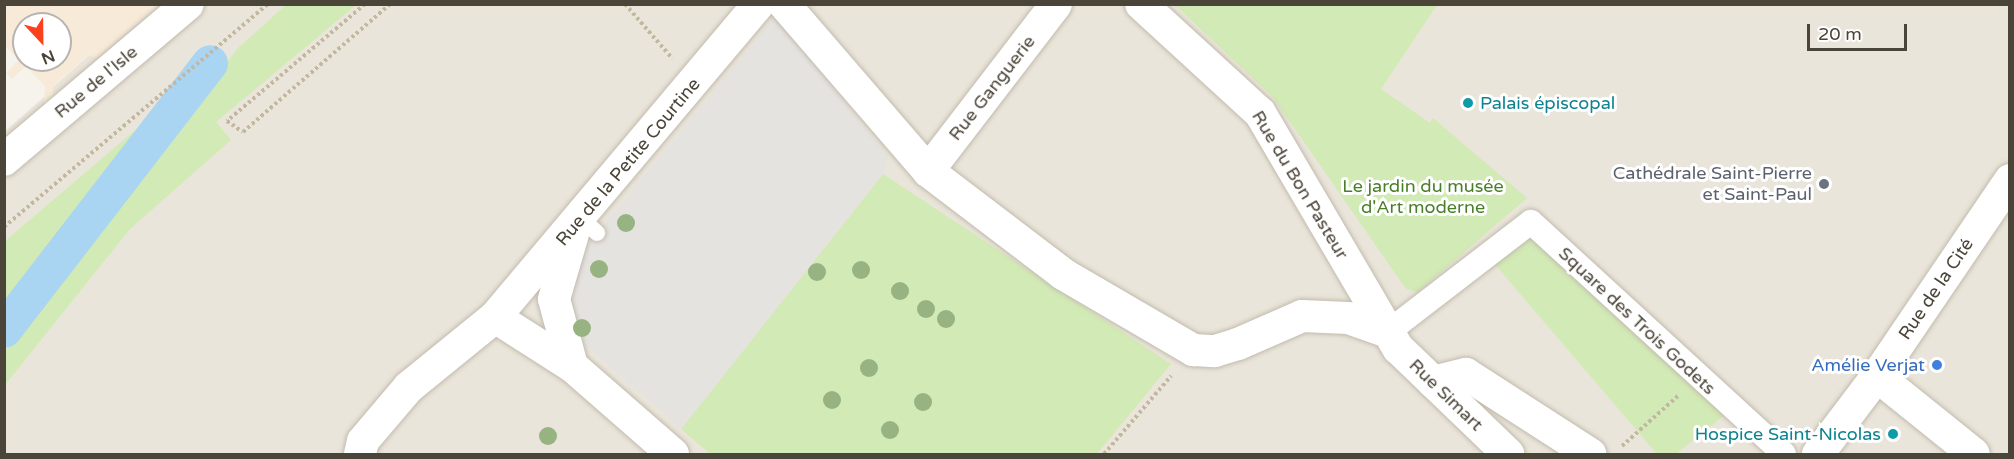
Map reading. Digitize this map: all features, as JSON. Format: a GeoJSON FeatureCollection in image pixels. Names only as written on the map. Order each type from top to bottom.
{"type":"FeatureCollection","features":[{"type":"Feature","properties":{"kind":"street","name":"Rue de l'Isle"},"geometry":{"type":"LineString","coordinates":[[4,160],[188,4]]}},
{"type":"Feature","properties":{"kind":"street","name":"Rue de la Petite Courtine"},"geometry":{"type":"LineString","coordinates":[[360,454],[363,441],[409,387],[495,317],[584,226],[759,4]]}},
{"type":"Feature","properties":{"kind":"street"},"geometry":{"type":"LineString","coordinates":[[784,4],[928,171],[1063,274],[1193,350],[1215,351],[1238,344],[1302,316],[1348,318],[1388,332]]}},
{"type":"Feature","properties":{"kind":"street","name":"Rue Ganguerie"},"geometry":{"type":"LineString","coordinates":[[928,171],[1056,4]]}},
{"type":"Feature","properties":{"kind":"street","name":"Rue du Bon Pasteur"},"geometry":{"type":"LineString","coordinates":[[1141,4],[1260,113],[1388,332]]}},
{"type":"Feature","properties":{"kind":"street","name":"Rue de la Cité"},"geometry":{"type":"LineString","coordinates":[[1818,454],[1877,376],[2008,187]]}},
{"type":"Feature","properties":{"kind":"street","name":"Square des Trois Godets"},"geometry":{"type":"LineString","coordinates":[[1388,332],[1486,254],[1531,222],[1698,378],[1784,454]]}},
{"type":"Feature","properties":{"kind":"street"},"geometry":{"type":"LineString","coordinates":[[572,366],[554,299],[584,226]]}},
{"type":"Feature","properties":{"kind":"street"},"geometry":{"type":"LineString","coordinates":[[495,317],[572,366],[673,454]]}},
{"type":"Feature","properties":{"kind":"street","name":"Rue Simart"},"geometry":{"type":"LineString","coordinates":[[1388,332],[1398,348],[1508,454]]}},
{"type":"Feature","properties":{"kind":"street"},"geometry":{"type":"LineString","coordinates":[[1433,382],[1466,374],[1590,454]]}},
{"type":"Feature","properties":{"kind":"street"},"geometry":{"type":"LineString","coordinates":[[1877,376],[1974,454]]}},
{"type":"Feature","properties":{"kind":"path"},"geometry":{"type":"LineString","coordinates":[[4,227],[268,4]]}},
{"type":"Feature","properties":{"kind":"path"},"geometry":{"type":"LineString","coordinates":[[364,4],[227,121],[243,132],[390,4]]}},
{"type":"Feature","properties":{"kind":"path"},"geometry":{"type":"LineString","coordinates":[[625,4],[675,61]]}},
{"type":"Feature","properties":{"kind":"path"},"geometry":{"type":"LineString","coordinates":[[1104,454],[1193,350]]}},
{"type":"Feature","properties":{"kind":"path"},"geometry":{"type":"LineString","coordinates":[[1613,454],[1698,378]]}},
{"type":"Feature","properties":{"kind":"shaded area"},"geometry":{"type":"Polygon","coordinates":[[[5,5],[159,5],[96,58],[88,55],[72,69],[72,12],[12,12],[12,53],[5,46],[5,5]]]}},
{"type":"Feature","properties":{"kind":"shaded area"},"geometry":{"type":"Polygon","coordinates":[[[159,5],[2009,5],[2009,454],[5,454],[4,132],[44,97],[45,102],[52,102],[53,87],[89,55],[97,57],[159,5]]]}},
{"type":"Feature","properties":{"kind":"shaded area"},"geometry":{"type":"Polygon","coordinates":[[[776,16],[888,157],[883,174],[681,429],[587,347],[570,308],[568,283],[597,233],[776,16]]]}},
{"type":"Feature","properties":{"kind":"shaded area"},"geometry":{"type":"Polygon","coordinates":[[[12,67],[12,72],[20,72],[12,79],[6,73],[12,67]]]}},
{"type":"Feature","properties":{"kind":"shaded area"},"geometry":{"type":"Polygon","coordinates":[[[32,72],[69,72],[53,86],[53,102],[44,102],[45,86],[32,72]]]}},
{"type":"Feature","properties":{"kind":"green space"},"geometry":{"type":"Polygon","coordinates":[[[287,4],[356,5],[216,122],[231,140],[130,229],[5,385],[5,351],[238,48],[287,4]]]}},
{"type":"Feature","properties":{"kind":"green space","name":"Le jardin du musée d'Art moderne"},"geometry":{"type":"Polygon","coordinates":[[[1175,5],[1437,5],[1381,89],[1430,123],[1433,118],[1527,198],[1418,292],[1406,289],[1272,96],[1175,5]]]}},
{"type":"Feature","properties":{"kind":"green space"},"geometry":{"type":"Polygon","coordinates":[[[166,104],[5,307],[5,241],[166,104]]]}},
{"type":"Feature","properties":{"kind":"green space"},"geometry":{"type":"Polygon","coordinates":[[[883,174],[1171,364],[1097,454],[710,454],[681,429],[883,174]]]}},
{"type":"Feature","properties":{"kind":"green space"},"geometry":{"type":"Polygon","coordinates":[[[1531,222],[1732,409],[1676,454],[1657,454],[1486,254],[1531,222]]]}},
{"type":"Feature","properties":{"kind":"waterway"},"geometry":{"type":"LineString","coordinates":[[4,330],[210,63]]}},
{"type":"Feature","properties":{"kind":"place","name":"Palais épiscopal"},"geometry":{"type":"Point","coordinates":[1468,103]}},
{"type":"Feature","properties":{"kind":"place","name":"Cathédrale Saint-Pierre et Saint-Paul"},"geometry":{"type":"Point","coordinates":[1824,184]}},
{"type":"Feature","properties":{"kind":"place","name":"Amélie Verjat"},"geometry":{"type":"Point","coordinates":[1937,365]}},
{"type":"Feature","properties":{"kind":"place","name":"Hospice Saint-Nicolas"},"geometry":{"type":"Point","coordinates":[1893,434]}}]}
